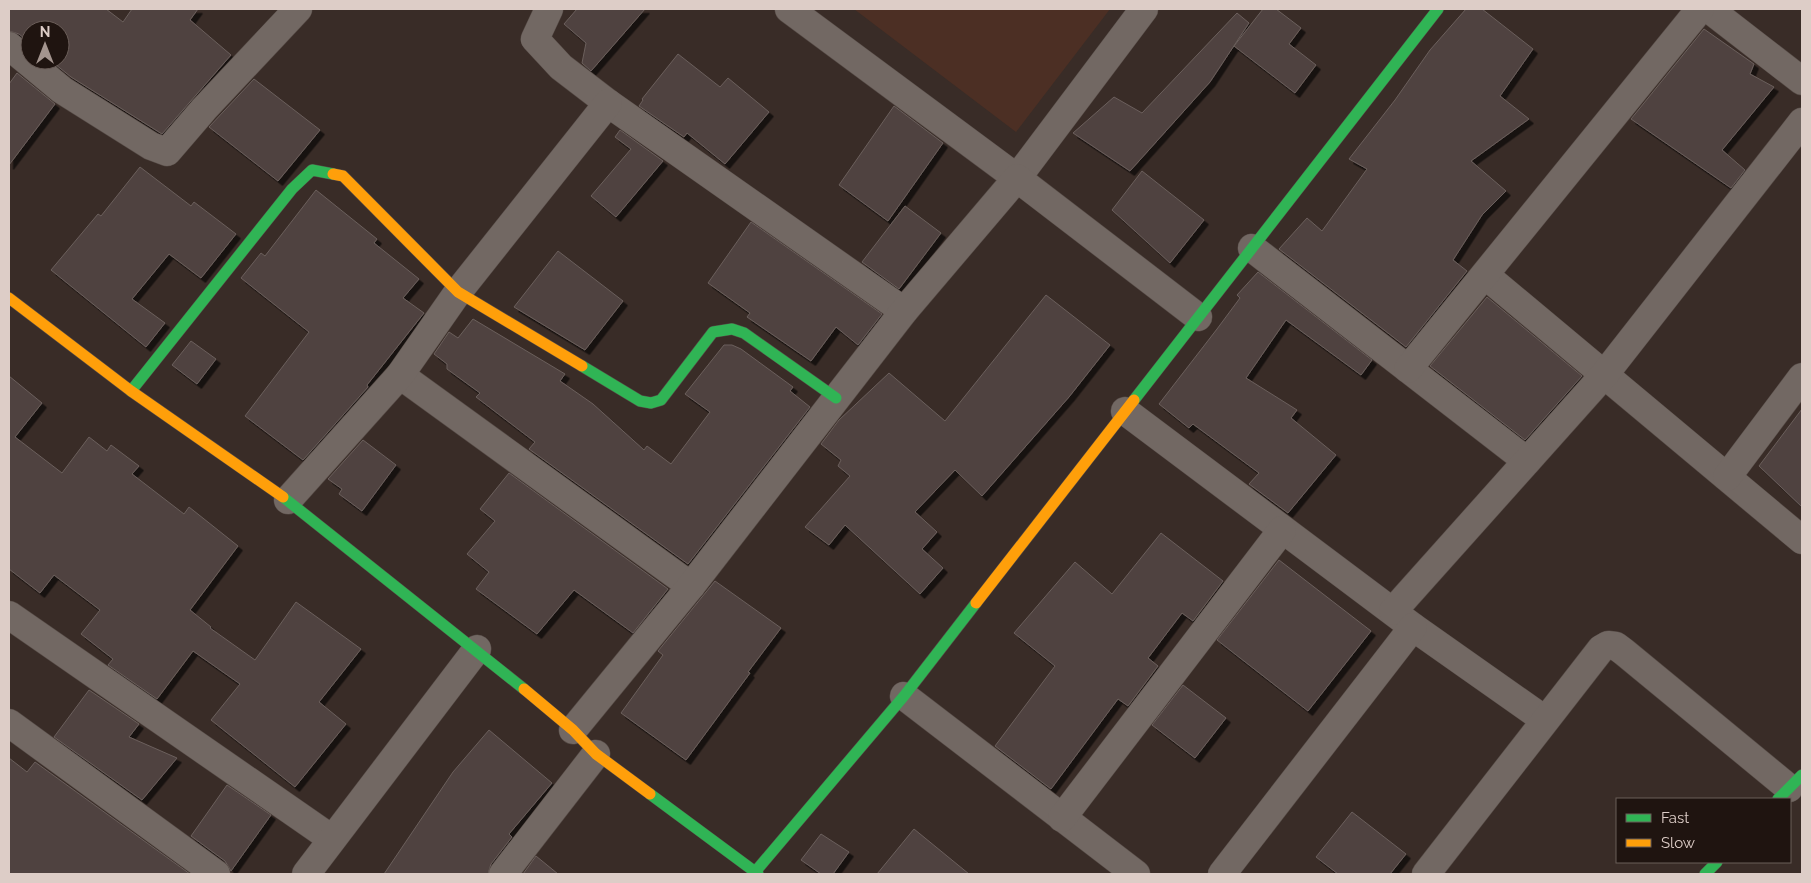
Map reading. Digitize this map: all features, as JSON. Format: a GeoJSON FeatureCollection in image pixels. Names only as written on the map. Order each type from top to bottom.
{"type":"FeatureCollection","features":[{"type":"Feature","properties":{"kind":"main road"},"geometry":{"type":"LineString","coordinates":[[9,298],[131,391],[288,500],[477,649],[573,730],[596,754],[757,873],[904,696],[1438,9]]}},
{"type":"Feature","properties":{"kind":"main road"},"geometry":{"type":"LineString","coordinates":[[131,391],[292,189],[312,170],[343,176],[458,292],[640,401],[651,403],[660,400],[713,332],[726,328],[738,329],[836,398]]}},
{"type":"Feature","properties":{"kind":"main road"},"geometry":{"type":"LineString","coordinates":[[1705,874],[1716,863]]}},
{"type":"Feature","properties":{"kind":"street"},"geometry":{"type":"LineString","coordinates":[[9,46],[62,90],[151,146],[167,152],[204,109],[298,9]]}},
{"type":"Feature","properties":{"kind":"street"},"geometry":{"type":"LineString","coordinates":[[549,9],[535,39],[561,67],[608,103],[904,311]]}},
{"type":"Feature","properties":{"kind":"street"},"geometry":{"type":"LineString","coordinates":[[789,9],[1017,178],[1198,317]]}},
{"type":"Feature","properties":{"kind":"street"},"geometry":{"type":"LineString","coordinates":[[573,730],[691,586],[904,311],[1017,178],[1144,9]]}},
{"type":"Feature","properties":{"kind":"street"},"geometry":{"type":"LineString","coordinates":[[1408,369],[1700,9]]}},
{"type":"Feature","properties":{"kind":"street"},"geometry":{"type":"LineString","coordinates":[[1709,9],[1802,81]]}},
{"type":"Feature","properties":{"kind":"street"},"geometry":{"type":"LineString","coordinates":[[288,500],[400,375],[458,292],[608,103]]}},
{"type":"Feature","properties":{"kind":"street"},"geometry":{"type":"LineString","coordinates":[[1222,874],[1403,619],[1527,461],[1604,375],[1802,122]]}},
{"type":"Feature","properties":{"kind":"street"},"geometry":{"type":"LineString","coordinates":[[1252,248],[1527,461]]}},
{"type":"Feature","properties":{"kind":"street"},"geometry":{"type":"LineString","coordinates":[[1484,275],[1802,540]]}},
{"type":"Feature","properties":{"kind":"street"},"geometry":{"type":"LineString","coordinates":[[400,375],[691,586]]}},
{"type":"Feature","properties":{"kind":"street"},"geometry":{"type":"LineString","coordinates":[[1727,477],[1802,377]]}},
{"type":"Feature","properties":{"kind":"street"},"geometry":{"type":"LineString","coordinates":[[1125,411],[1282,530],[1545,720]]}},
{"type":"Feature","properties":{"kind":"street"},"geometry":{"type":"LineString","coordinates":[[1062,818],[1282,530]]}},
{"type":"Feature","properties":{"kind":"street"},"geometry":{"type":"LineString","coordinates":[[9,615],[332,840]]}},
{"type":"Feature","properties":{"kind":"street"},"geometry":{"type":"LineString","coordinates":[[1426,874],[1604,646],[1616,646],[1790,787]]}},
{"type":"Feature","properties":{"kind":"street"},"geometry":{"type":"LineString","coordinates":[[306,874],[477,649]]}},
{"type":"Feature","properties":{"kind":"street"},"geometry":{"type":"LineString","coordinates":[[904,696],[1136,874]]}},
{"type":"Feature","properties":{"kind":"street"},"geometry":{"type":"LineString","coordinates":[[9,724],[216,874]]}},
{"type":"Feature","properties":{"kind":"street"},"geometry":{"type":"LineString","coordinates":[[502,874],[596,754]]}},
{"type":"Feature","properties":{"kind":"shaded area"},"geometry":{"type":"Polygon","coordinates":[[[854,9],[1110,9],[1016,132],[854,9]]]}},
{"type":"Feature","properties":{"kind":"building"},"geometry":{"type":"Polygon","coordinates":[[[9,9],[106,9],[123,22],[132,9],[198,9],[190,20],[231,55],[162,134],[62,70],[70,70],[70,20],[20,20],[20,35],[9,31],[9,9]]]}},
{"type":"Feature","properties":{"kind":"building"},"geometry":{"type":"Polygon","coordinates":[[[577,9],[645,9],[591,71],[582,63],[586,43],[564,24],[577,9]]]}},
{"type":"Feature","properties":{"kind":"building"},"geometry":{"type":"Polygon","coordinates":[[[1263,9],[1276,9],[1301,28],[1289,44],[1316,65],[1295,93],[1234,46],[1263,9]]]}},
{"type":"Feature","properties":{"kind":"building"},"geometry":{"type":"Polygon","coordinates":[[[1466,9],[1482,9],[1533,49],[1500,96],[1529,119],[1471,161],[1506,191],[1482,215],[1453,260],[1467,271],[1406,347],[1279,249],[1307,218],[1322,231],[1367,169],[1349,159],[1395,100],[1430,50],[1466,9]]]}},
{"type":"Feature","properties":{"kind":"building"},"geometry":{"type":"Polygon","coordinates":[[[1237,13],[1249,23],[1210,82],[1130,171],[1073,133],[1114,97],[1142,113],[1237,13]]]}},
{"type":"Feature","properties":{"kind":"building"},"geometry":{"type":"Polygon","coordinates":[[[1704,29],[1754,64],[1750,74],[1774,87],[1722,150],[1745,170],[1731,188],[1631,119],[1704,29]]]}},
{"type":"Feature","properties":{"kind":"building"},"geometry":{"type":"Polygon","coordinates":[[[678,54],[720,87],[728,78],[769,112],[725,164],[687,133],[684,137],[639,106],[642,99],[678,54]]]}},
{"type":"Feature","properties":{"kind":"building"},"geometry":{"type":"Polygon","coordinates":[[[17,73],[55,104],[9,165],[9,84],[17,73]]]}},
{"type":"Feature","properties":{"kind":"building"},"geometry":{"type":"Polygon","coordinates":[[[254,79],[320,130],[278,181],[209,127],[254,79]]]}},
{"type":"Feature","properties":{"kind":"building"},"geometry":{"type":"Polygon","coordinates":[[[894,106],[943,143],[888,221],[839,185],[894,106]]]}},
{"type":"Feature","properties":{"kind":"building"},"geometry":{"type":"Polygon","coordinates":[[[620,130],[663,161],[616,217],[591,196],[631,149],[615,137],[620,130]]]}},
{"type":"Feature","properties":{"kind":"building"},"geometry":{"type":"Polygon","coordinates":[[[140,167],[191,206],[194,202],[236,234],[201,278],[169,254],[132,299],[165,323],[146,347],[51,270],[98,214],[101,216],[140,167]]]}},
{"type":"Feature","properties":{"kind":"building"},"geometry":{"type":"Polygon","coordinates":[[[1142,171],[1204,220],[1170,263],[1112,210],[1142,171]]]}},
{"type":"Feature","properties":{"kind":"building"},"geometry":{"type":"Polygon","coordinates":[[[316,190],[377,239],[374,243],[419,279],[403,298],[424,313],[367,385],[368,387],[303,460],[245,416],[309,332],[241,278],[261,253],[265,256],[316,190]]]}},
{"type":"Feature","properties":{"kind":"building"},"geometry":{"type":"Polygon","coordinates":[[[905,206],[941,233],[899,289],[862,262],[905,206]]]}},
{"type":"Feature","properties":{"kind":"building"},"geometry":{"type":"Polygon","coordinates":[[[751,222],[882,314],[858,345],[836,327],[811,361],[747,317],[750,313],[708,283],[751,222]]]}},
{"type":"Feature","properties":{"kind":"building"},"geometry":{"type":"Polygon","coordinates":[[[558,251],[623,301],[585,350],[514,307],[558,251]]]}},
{"type":"Feature","properties":{"kind":"building"},"geometry":{"type":"Polygon","coordinates":[[[1258,272],[1372,360],[1361,375],[1286,320],[1246,378],[1297,410],[1291,418],[1336,455],[1288,513],[1249,484],[1259,473],[1193,424],[1189,428],[1159,404],[1240,298],[1237,295],[1258,272]]]}},
{"type":"Feature","properties":{"kind":"building"},"geometry":{"type":"Polygon","coordinates":[[[1046,295],[1110,345],[1069,397],[982,496],[955,470],[915,512],[937,532],[922,549],[943,568],[920,594],[845,525],[829,545],[805,527],[850,476],[838,466],[841,460],[821,444],[839,420],[889,373],[945,421],[1046,295]]]}},
{"type":"Feature","properties":{"kind":"building"},"geometry":{"type":"Polygon","coordinates":[[[1487,297],[1582,376],[1525,440],[1430,366],[1487,297]]]}},
{"type":"Feature","properties":{"kind":"building"},"geometry":{"type":"Polygon","coordinates":[[[473,319],[565,374],[560,381],[593,404],[644,450],[647,446],[671,464],[710,412],[685,394],[724,345],[732,345],[741,349],[793,387],[790,391],[810,407],[688,564],[529,449],[535,442],[476,397],[480,393],[447,369],[447,364],[434,354],[449,332],[458,338],[473,319]]]}},
{"type":"Feature","properties":{"kind":"building"},"geometry":{"type":"Polygon","coordinates":[[[191,341],[216,359],[197,384],[172,365],[191,341]]]}},
{"type":"Feature","properties":{"kind":"building"},"geometry":{"type":"Polygon","coordinates":[[[9,376],[42,403],[15,437],[62,473],[89,437],[107,451],[111,445],[139,466],[132,474],[184,514],[189,507],[238,546],[190,610],[210,628],[255,660],[296,602],[361,649],[319,702],[346,724],[295,787],[211,720],[240,684],[193,651],[157,699],[108,665],[113,659],[81,634],[100,610],[54,575],[40,593],[9,569],[9,376]]]}},
{"type":"Feature","properties":{"kind":"building"},"geometry":{"type":"Polygon","coordinates":[[[1802,409],[1802,507],[1759,466],[1802,409]]]}},
{"type":"Feature","properties":{"kind":"building"},"geometry":{"type":"Polygon","coordinates":[[[363,440],[396,465],[362,511],[339,494],[342,489],[328,479],[363,440]]]}},
{"type":"Feature","properties":{"kind":"building"},"geometry":{"type":"Polygon","coordinates":[[[509,473],[668,589],[633,633],[574,590],[537,634],[476,589],[489,572],[467,554],[495,521],[480,509],[509,473]]]}},
{"type":"Feature","properties":{"kind":"building"},"geometry":{"type":"Polygon","coordinates":[[[1161,533],[1223,581],[1193,621],[1182,613],[1148,658],[1158,666],[1128,706],[1118,699],[1051,789],[995,746],[1055,666],[1014,633],[1075,562],[1112,594],[1161,533]]]}},
{"type":"Feature","properties":{"kind":"building"},"geometry":{"type":"Polygon","coordinates":[[[1279,560],[1371,631],[1308,711],[1217,640],[1279,560]]]}},
{"type":"Feature","properties":{"kind":"building"},"geometry":{"type":"Polygon","coordinates":[[[715,581],[781,628],[686,760],[621,713],[663,655],[658,651],[715,581]]]}},
{"type":"Feature","properties":{"kind":"building"},"geometry":{"type":"Polygon","coordinates":[[[1183,685],[1226,718],[1195,758],[1152,725],[1183,685]]]}},
{"type":"Feature","properties":{"kind":"building"},"geometry":{"type":"Polygon","coordinates":[[[89,690],[139,724],[129,737],[177,758],[142,800],[54,737],[89,690]]]}},
{"type":"Feature","properties":{"kind":"building"},"geometry":{"type":"Polygon","coordinates":[[[489,730],[552,783],[509,834],[512,837],[491,864],[488,874],[384,874],[453,772],[489,730]]]}},
{"type":"Feature","properties":{"kind":"building"},"geometry":{"type":"Polygon","coordinates":[[[9,758],[27,772],[35,762],[190,874],[9,874],[9,758]]]}},
{"type":"Feature","properties":{"kind":"building"},"geometry":{"type":"Polygon","coordinates":[[[227,785],[271,815],[231,871],[225,861],[191,836],[227,785]]]}},
{"type":"Feature","properties":{"kind":"building"},"geometry":{"type":"Polygon","coordinates":[[[1352,812],[1406,854],[1390,874],[1338,874],[1316,857],[1352,812]]]}},
{"type":"Feature","properties":{"kind":"building"},"geometry":{"type":"Polygon","coordinates":[[[914,829],[969,874],[877,874],[914,829]]]}},
{"type":"Feature","properties":{"kind":"building"},"geometry":{"type":"Polygon","coordinates":[[[821,834],[849,852],[833,874],[821,874],[801,860],[821,834]]]}},
{"type":"Feature","properties":{"kind":"building"},"geometry":{"type":"Polygon","coordinates":[[[536,856],[558,874],[523,874],[536,856]]]}},
{"type":"Feature","properties":{"kind":"traffic: fast"},"geometry":{"type":"LineString","coordinates":[[1134,400],[1438,9]]}},
{"type":"Feature","properties":{"kind":"traffic: fast"},"geometry":{"type":"LineString","coordinates":[[131,391],[292,189],[312,170],[333,174]]}},
{"type":"Feature","properties":{"kind":"traffic: fast"},"geometry":{"type":"LineString","coordinates":[[582,366],[640,401],[651,403],[661,400],[713,332],[732,329],[744,333],[836,398]]}},
{"type":"Feature","properties":{"kind":"traffic: fast"},"geometry":{"type":"LineString","coordinates":[[283,497],[524,689]]}},
{"type":"Feature","properties":{"kind":"traffic: fast"},"geometry":{"type":"LineString","coordinates":[[755,872],[904,696],[976,603]]}},
{"type":"Feature","properties":{"kind":"traffic: fast"},"geometry":{"type":"LineString","coordinates":[[1779,798],[1802,775]]}},
{"type":"Feature","properties":{"kind":"traffic: fast"},"geometry":{"type":"LineString","coordinates":[[650,794],[758,874]]}},
{"type":"Feature","properties":{"kind":"traffic: fast"},"geometry":{"type":"LineString","coordinates":[[1705,874],[1716,863]]}},
{"type":"Feature","properties":{"kind":"traffic: slow"},"geometry":{"type":"LineString","coordinates":[[333,174],[343,176],[458,292],[582,366]]}},
{"type":"Feature","properties":{"kind":"traffic: slow"},"geometry":{"type":"LineString","coordinates":[[9,298],[131,391],[283,497]]}},
{"type":"Feature","properties":{"kind":"traffic: slow"},"geometry":{"type":"LineString","coordinates":[[976,603],[1134,400]]}},
{"type":"Feature","properties":{"kind":"traffic: slow"},"geometry":{"type":"LineString","coordinates":[[524,689],[573,730],[596,754],[650,794]]}}]}
